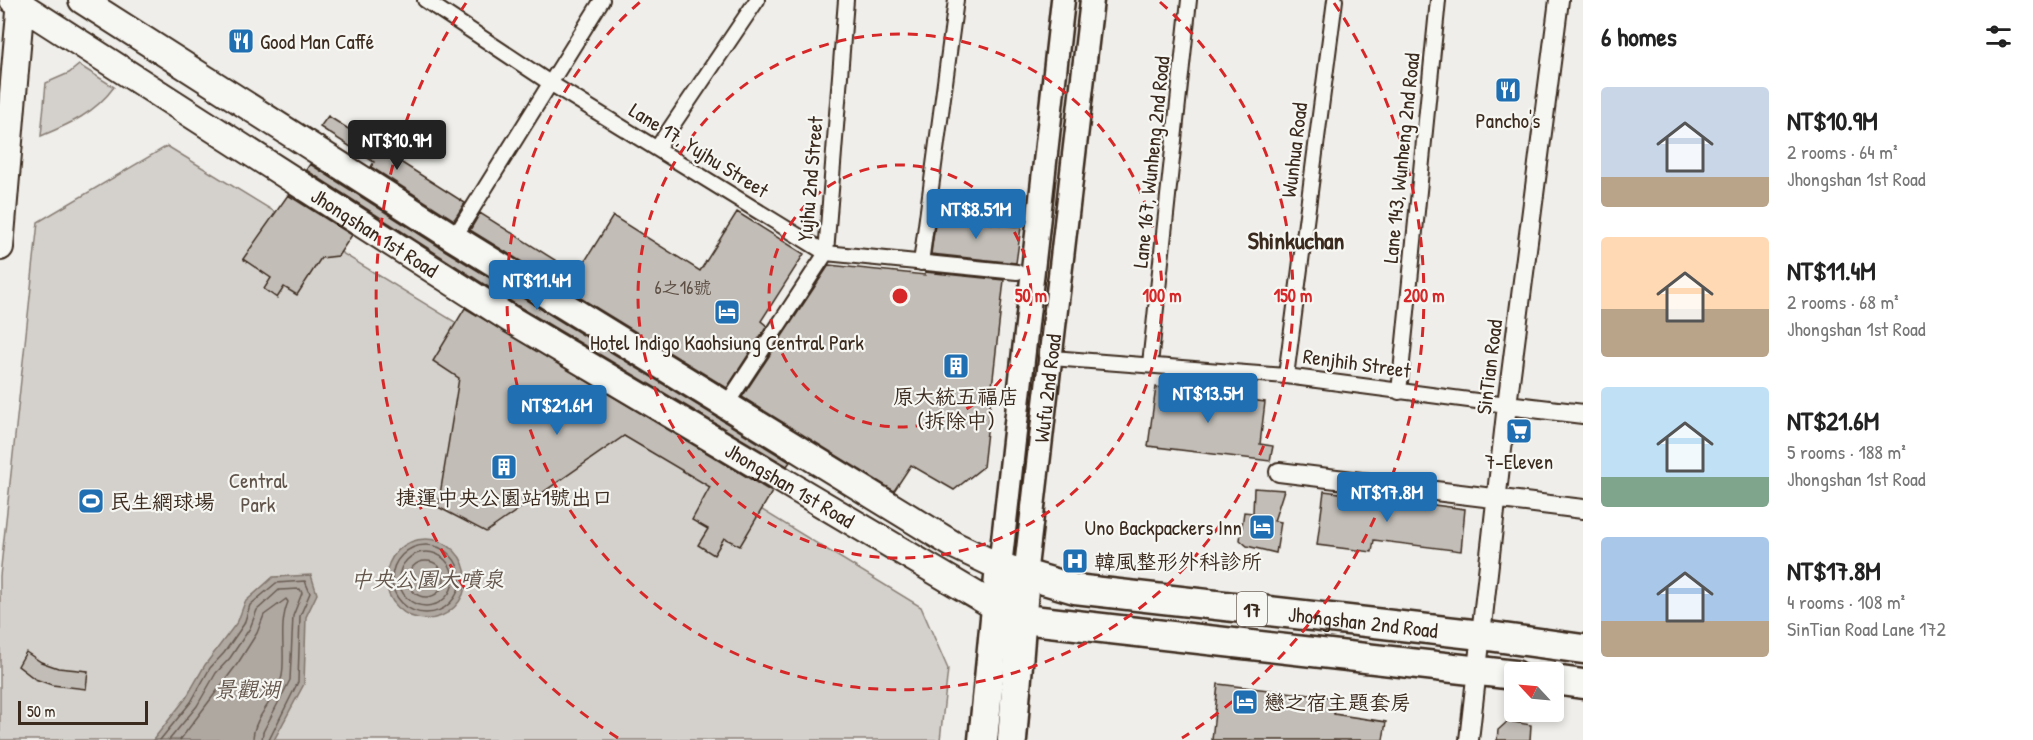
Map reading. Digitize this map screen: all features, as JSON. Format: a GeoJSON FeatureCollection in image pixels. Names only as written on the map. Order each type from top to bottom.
{"type":"FeatureCollection","features":[{"type":"Feature","properties":{"kind":"main road","name":"Jhongshan 1st Road"},"geometry":{"type":"LineString","coordinates":[[82,0],[454,238],[954,545],[1013,572]]}},
{"type":"Feature","properties":{"kind":"main road","name":"Jhongshan 1st Road"},"geometry":{"type":"LineString","coordinates":[[18,2],[510,320],[996,607],[1023,619]]}},
{"type":"Feature","properties":{"kind":"main road"},"geometry":{"type":"LineString","coordinates":[[0,247],[18,2]]}},
{"type":"Feature","properties":{"kind":"main road","name":"Wufu 2nd Road"},"geometry":{"type":"LineString","coordinates":[[983,740],[996,607],[1013,572]]}},
{"type":"Feature","properties":{"kind":"main road","name":"Wufu 2nd Road"},"geometry":{"type":"LineString","coordinates":[[1012,740],[1023,619],[1013,572]]}},
{"type":"Feature","properties":{"kind":"main road","name":"Jhongshan 2nd Road"},"geometry":{"type":"LineString","coordinates":[[1013,572],[1075,589],[1480,635],[1583,649]]}},
{"type":"Feature","properties":{"kind":"main road","name":"Jhongshan 2nd Road"},"geometry":{"type":"LineString","coordinates":[[1023,619],[1504,674]]}},
{"type":"Feature","properties":{"kind":"main road"},"geometry":{"type":"LineString","coordinates":[[1564,681],[1583,684]]}},
{"type":"Feature","properties":{"kind":"street","name":"Lane 17, Yujhu Street"},"geometry":{"type":"LineString","coordinates":[[425,0],[550,82],[826,253]]}},
{"type":"Feature","properties":{"kind":"street"},"geometry":{"type":"LineString","coordinates":[[454,238],[602,0]]}},
{"type":"Feature","properties":{"kind":"street"},"geometry":{"type":"LineString","coordinates":[[657,148],[757,0]]}},
{"type":"Feature","properties":{"kind":"street","name":"Yujhu 2nd Street"},"geometry":{"type":"LineString","coordinates":[[726,405],[826,253],[846,0]]}},
{"type":"Feature","properties":{"kind":"street"},"geometry":{"type":"LineString","coordinates":[[921,263],[956,0]]}},
{"type":"Feature","properties":{"kind":"street","name":"Wufu 2nd Road"},"geometry":{"type":"LineString","coordinates":[[1013,572],[1063,0]]}},
{"type":"Feature","properties":{"kind":"street","name":"Wufu 2nd Road"},"geometry":{"type":"LineString","coordinates":[[1013,572],[1052,358],[1092,0]]}},
{"type":"Feature","properties":{"kind":"street","name":"Lane 167, Wunheng 2nd Road"},"geometry":{"type":"LineString","coordinates":[[1150,364],[1189,0]]}},
{"type":"Feature","properties":{"kind":"street","name":"Wunhua Road"},"geometry":{"type":"LineString","coordinates":[[1286,376],[1335,0]]}},
{"type":"Feature","properties":{"kind":"street","name":"Lane 143, Wunheng 2nd Road"},"geometry":{"type":"LineString","coordinates":[[1399,392],[1438,0]]}},
{"type":"Feature","properties":{"kind":"street","name":"SinTian Road"},"geometry":{"type":"LineString","coordinates":[[1469,740],[1495,500],[1559,0]]}},
{"type":"Feature","properties":{"kind":"street"},"geometry":{"type":"LineString","coordinates":[[826,253],[1017,272]]}},
{"type":"Feature","properties":{"kind":"street","name":"Renjhih Street"},"geometry":{"type":"LineString","coordinates":[[1052,358],[1286,376],[1583,414]]}},
{"type":"Feature","properties":{"kind":"street"},"geometry":{"type":"LineString","coordinates":[[1279,472],[1583,509]]}},
{"type":"Feature","properties":{"kind":"green space"},"geometry":{"type":"Polygon","coordinates":[[[79,65],[114,87],[90,111],[41,136],[46,83],[69,73],[79,65]]]}},
{"type":"Feature","properties":{"kind":"green space","name":"Central Park"},"geometry":{"type":"Polygon","coordinates":[[[167,146],[921,607],[948,669],[940,740],[0,740],[0,576],[38,222],[167,146]]]}},
{"type":"Feature","properties":{"kind":"water","name":"中央公園大噴泉"},"geometry":{"type":"Polygon","coordinates":[[[418,539],[434,539],[455,550],[466,571],[466,587],[455,608],[434,619],[418,619],[404,613],[392,601],[386,587],[386,571],[392,557],[404,545],[418,539]]]}},
{"type":"Feature","properties":{"kind":"water","name":"景觀湖"},"geometry":{"type":"Polygon","coordinates":[[[311,575],[317,594],[306,617],[304,684],[274,740],[153,740],[186,698],[205,665],[238,621],[245,602],[273,577],[311,575]]]}},
{"type":"Feature","properties":{"kind":"building"},"geometry":{"type":"Polygon","coordinates":[[[328,116],[465,203],[454,220],[371,167],[374,162],[320,127],[328,116]]]}},
{"type":"Feature","properties":{"kind":"building"},"geometry":{"type":"Polygon","coordinates":[[[310,164],[446,251],[790,462],[787,466],[518,306],[306,170],[310,164]]]}},
{"type":"Feature","properties":{"kind":"building"},"geometry":{"type":"Polygon","coordinates":[[[288,195],[352,235],[338,256],[321,258],[297,295],[284,287],[277,298],[264,289],[271,278],[243,259],[288,195]]]}},
{"type":"Feature","properties":{"kind":"building"},"geometry":{"type":"Polygon","coordinates":[[[737,212],[804,254],[761,321],[767,326],[727,388],[470,230],[480,213],[577,274],[613,216],[700,271],[737,212]]]}},
{"type":"Feature","properties":{"kind":"building"},"geometry":{"type":"Polygon","coordinates":[[[936,217],[1021,227],[1016,263],[931,254],[936,217]]]}},
{"type":"Feature","properties":{"kind":"building"},"geometry":{"type":"Polygon","coordinates":[[[829,265],[1004,280],[983,467],[954,490],[911,465],[894,491],[742,397],[829,265]]]}},
{"type":"Feature","properties":{"kind":"building"},"geometry":{"type":"Polygon","coordinates":[[[465,308],[772,492],[740,546],[724,538],[714,555],[698,545],[708,529],[692,520],[710,487],[624,436],[486,532],[438,507],[459,378],[433,361],[465,308]]]}},
{"type":"Feature","properties":{"kind":"building"},"geometry":{"type":"Polygon","coordinates":[[[1156,387],[1265,402],[1260,444],[1273,446],[1270,461],[1148,446],[1156,387]]]}},
{"type":"Feature","properties":{"kind":"building"},"geometry":{"type":"Polygon","coordinates":[[[1254,488],[1284,490],[1274,521],[1281,522],[1276,553],[1247,546],[1240,540],[1244,512],[1253,513],[1254,488]]]}},
{"type":"Feature","properties":{"kind":"building"},"geometry":{"type":"Polygon","coordinates":[[[1324,491],[1465,509],[1461,551],[1374,540],[1372,552],[1317,545],[1324,491]]]}},
{"type":"Feature","properties":{"kind":"building"},"geometry":{"type":"Polygon","coordinates":[[[26,652],[41,662],[58,668],[88,671],[86,689],[52,685],[35,679],[18,666],[26,652]]]}},
{"type":"Feature","properties":{"kind":"building"},"geometry":{"type":"Polygon","coordinates":[[[1218,684],[1336,698],[1334,714],[1386,722],[1383,740],[1212,740],[1218,684]]]}},
{"type":"Feature","properties":{"kind":"building"},"geometry":{"type":"Polygon","coordinates":[[[1507,722],[1531,725],[1530,740],[1497,740],[1498,730],[1507,722]]]}},
{"type":"Feature","properties":{"kind":"place","name":"Good Man Caffé"},"geometry":{"type":"Point","coordinates":[241,41]}},
{"type":"Feature","properties":{"kind":"place","name":"Pancho's"},"geometry":{"type":"Point","coordinates":[1508,90]}},
{"type":"Feature","properties":{"kind":"place","name":"Hotel Indigo Kaohsiung Central Park"},"geometry":{"type":"Point","coordinates":[727,312]}},
{"type":"Feature","properties":{"kind":"place","name":"原大統五福店 (拆除中)"},"geometry":{"type":"Point","coordinates":[956,366]}},
{"type":"Feature","properties":{"kind":"place","name":"7-Eleven"},"geometry":{"type":"Point","coordinates":[1519,431]}},
{"type":"Feature","properties":{"kind":"place","name":"捷運中央公園站1號出口"},"geometry":{"type":"Point","coordinates":[504,467]}},
{"type":"Feature","properties":{"kind":"place","name":"民生網球場"},"geometry":{"type":"Point","coordinates":[91,501]}},
{"type":"Feature","properties":{"kind":"place","name":"Uno Backpackers Inn"},"geometry":{"type":"Point","coordinates":[1262,527]}},
{"type":"Feature","properties":{"kind":"place","name":"韓風整形外科診所"},"geometry":{"type":"Point","coordinates":[1075,561]}},
{"type":"Feature","properties":{"kind":"place","name":"戀之宿主題套房"},"geometry":{"type":"Point","coordinates":[1245,702]}},
{"type":"Feature","properties":{"kind":"district","name":"Shinkuchan"},"geometry":{"type":"Point","coordinates":[1296,240]}}]}
